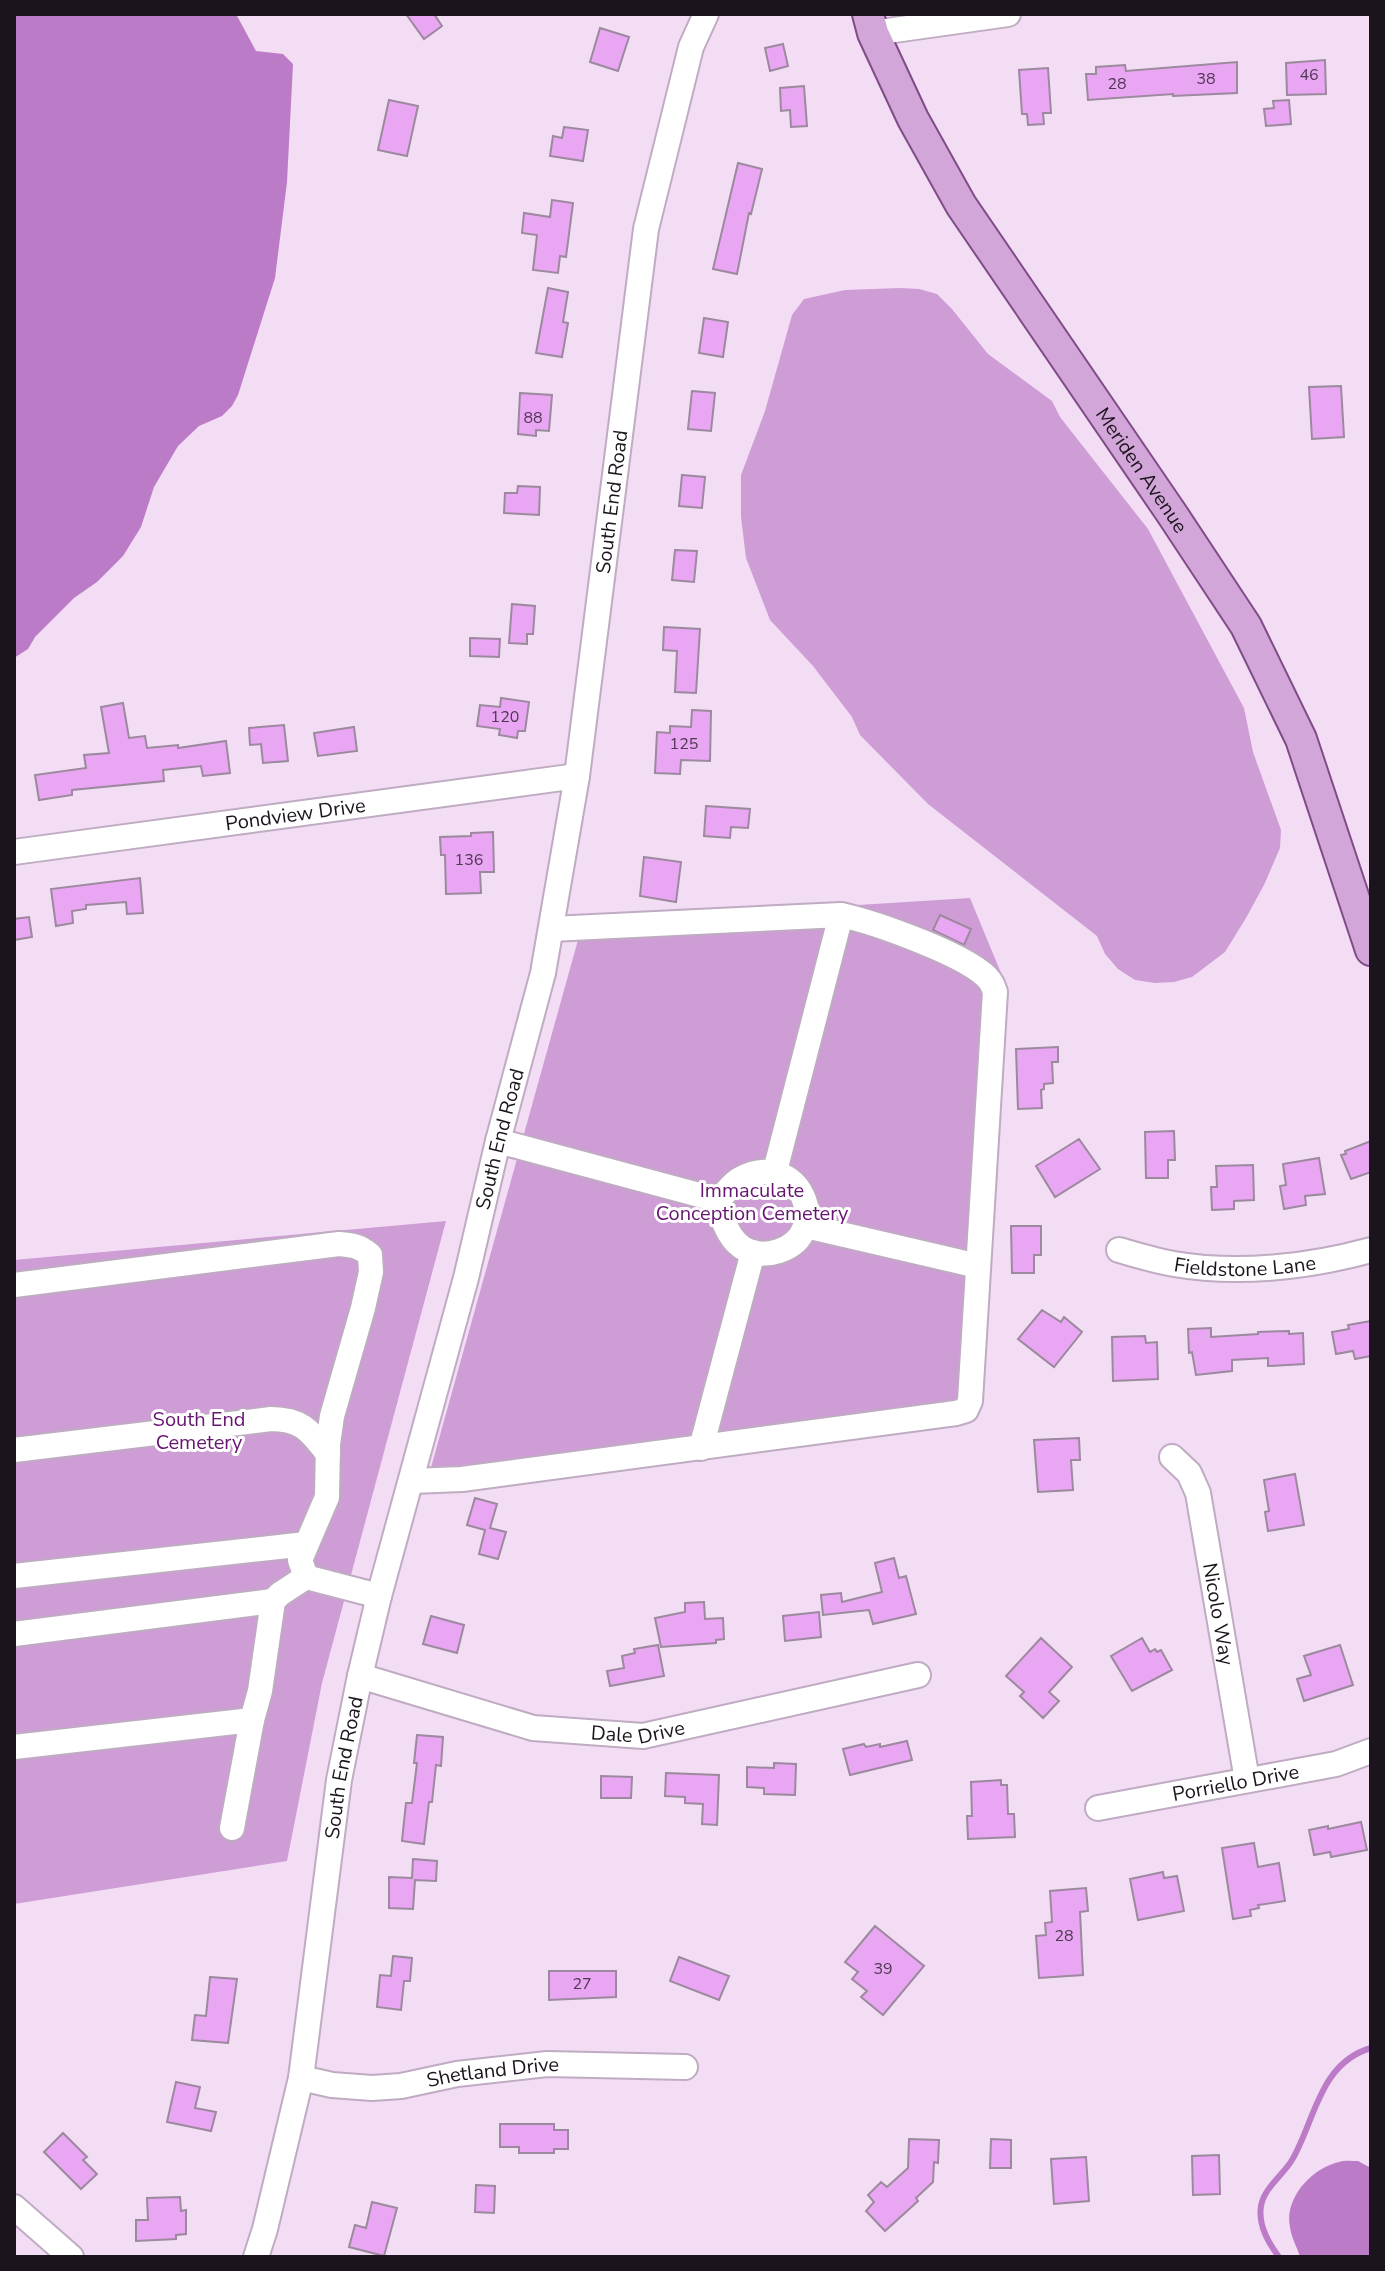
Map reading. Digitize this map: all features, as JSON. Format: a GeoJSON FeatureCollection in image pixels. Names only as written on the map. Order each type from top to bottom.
{"type":"FeatureCollection","features":[{"type":"Feature","properties":{"kind":"main road","name":"Meriden Avenue"},"geometry":{"type":"LineString","coordinates":[[870,23],[913,119],[961,205],[1246,626],[1301,739],[1371,950]]}},
{"type":"Feature","properties":{"kind":"street","name":"South End Road"},"geometry":{"type":"LineString","coordinates":[[256,2257],[301,2078],[339,1780],[360,1676],[543,973],[577,776],[646,229],[691,47],[706,14]]}},
{"type":"Feature","properties":{"kind":"street"},"geometry":{"type":"LineString","coordinates":[[870,23],[1008,14]]}},
{"type":"Feature","properties":{"kind":"street","name":"Pondview Drive"},"geometry":{"type":"LineString","coordinates":[[14,852],[577,776]]}},
{"type":"Feature","properties":{"kind":"street"},"geometry":{"type":"LineString","coordinates":[[412,1481],[462,1479],[963,1412],[970,1401],[991,1072],[995,992],[992,983],[983,973],[964,962],[898,931],[841,915],[551,929]]}},
{"type":"Feature","properties":{"kind":"street"},"geometry":{"type":"LineString","coordinates":[[775,1171],[841,915]]}},
{"type":"Feature","properties":{"kind":"street"},"geometry":{"type":"LineString","coordinates":[[498,1141],[718,1200]]}},
{"type":"Feature","properties":{"kind":"street"},"geometry":{"type":"LineString","coordinates":[[758,1171],[775,1171],[788,1177],[801,1194],[806,1209],[806,1226],[788,1248],[771,1253],[747,1251],[725,1226],[718,1200],[738,1180],[758,1171]]}},
{"type":"Feature","properties":{"kind":"street"},"geometry":{"type":"LineString","coordinates":[[806,1226],[978,1266]]}},
{"type":"Feature","properties":{"kind":"street"},"geometry":{"type":"LineString","coordinates":[[14,1285],[339,1244],[363,1248],[370,1255],[371,1272],[354,1345],[335,1405],[328,1454],[327,1497],[304,1560],[273,1601],[260,1691],[232,1828]]}},
{"type":"Feature","properties":{"kind":"street","name":"Fieldstone Lane"},"geometry":{"type":"LineString","coordinates":[[1119,1250],[1174,1264],[1232,1269],[1303,1265],[1371,1250]]}},
{"type":"Feature","properties":{"kind":"street"},"geometry":{"type":"LineString","coordinates":[[701,1448],[753,1252]]}},
{"type":"Feature","properties":{"kind":"street"},"geometry":{"type":"LineString","coordinates":[[14,1450],[317,1415],[335,1405]]}},
{"type":"Feature","properties":{"kind":"street"},"geometry":{"type":"LineString","coordinates":[[286,1419],[299,1423],[309,1431],[328,1454]]}},
{"type":"Feature","properties":{"kind":"street","name":"Nicolo Way"},"geometry":{"type":"LineString","coordinates":[[1172,1457],[1189,1473],[1198,1493],[1247,1780]]}},
{"type":"Feature","properties":{"kind":"street"},"geometry":{"type":"LineString","coordinates":[[14,1576],[270,1548],[304,1560],[379,1596]]}},
{"type":"Feature","properties":{"kind":"street"},"geometry":{"type":"LineString","coordinates":[[14,1634],[273,1601]]}},
{"type":"Feature","properties":{"kind":"street","name":"Dale Drive"},"geometry":{"type":"LineString","coordinates":[[360,1676],[533,1728],[643,1736],[918,1675]]}},
{"type":"Feature","properties":{"kind":"street"},"geometry":{"type":"LineString","coordinates":[[14,1747],[252,1720]]}},
{"type":"Feature","properties":{"kind":"street","name":"Porriello Drive"},"geometry":{"type":"LineString","coordinates":[[1098,1808],[1336,1764],[1371,1751]]}},
{"type":"Feature","properties":{"kind":"street","name":"Shetland Drive"},"geometry":{"type":"LineString","coordinates":[[301,2078],[332,2085],[372,2088],[547,2064],[685,2067]]}},
{"type":"Feature","properties":{"kind":"street"},"geometry":{"type":"LineString","coordinates":[[14,2207],[71,2257]]}},
{"type":"Feature","properties":{"kind":"green space"},"geometry":{"type":"Polygon","coordinates":[[[900,288],[937,294],[988,354],[1052,401],[1060,417],[1148,529],[1244,708],[1253,752],[1281,830],[1280,848],[1264,885],[1225,952],[1192,977],[1155,983],[1135,980],[1118,969],[1105,954],[1097,936],[928,804],[860,735],[852,717],[813,666],[770,620],[746,558],[741,517],[741,475],[765,411],[792,315],[804,299],[845,290],[900,288]]]}},
{"type":"Feature","properties":{"kind":"green space","name":"Immaculate Conception Cemetery"},"geometry":{"type":"Polygon","coordinates":[[[970,898],[1008,990],[974,1413],[425,1489],[583,922],[970,898]]]}},
{"type":"Feature","properties":{"kind":"green space","name":"South End Cemetery"},"geometry":{"type":"Polygon","coordinates":[[[446,1221],[322,1683],[287,1861],[14,1904],[14,1260],[446,1221]]]}},
{"type":"Feature","properties":{"kind":"shaded area"},"geometry":{"type":"Polygon","coordinates":[[[14,14],[236,14],[256,51],[283,54],[293,64],[287,182],[275,278],[238,395],[222,416],[199,426],[178,446],[154,487],[141,527],[123,556],[97,582],[74,598],[35,637],[28,649],[14,658],[14,14]]]}},
{"type":"Feature","properties":{"kind":"shaded area"},"geometry":{"type":"Polygon","coordinates":[[[1358,2161],[1371,2168],[1371,2257],[1300,2257],[1289,2216],[1296,2195],[1310,2178],[1329,2165],[1358,2161]]]}},
{"type":"Feature","properties":{"kind":"building"},"geometry":{"type":"Polygon","coordinates":[[[406,14],[434,14],[442,26],[424,39],[406,14]]]}},
{"type":"Feature","properties":{"kind":"building"},"geometry":{"type":"Polygon","coordinates":[[[600,28],[629,37],[618,71],[590,62],[600,28]]]}},
{"type":"Feature","properties":{"kind":"building"},"geometry":{"type":"Polygon","coordinates":[[[783,44],[788,66],[770,71],[765,48],[783,44]]]}},
{"type":"Feature","properties":{"kind":"building"},"geometry":{"type":"Polygon","coordinates":[[[1325,60],[1326,94],[1287,95],[1286,63],[1325,60]]]}},
{"type":"Feature","properties":{"kind":"building"},"geometry":{"type":"Polygon","coordinates":[[[1237,62],[1237,93],[1088,100],[1086,74],[1096,74],[1096,67],[1125,65],[1126,71],[1237,62]]]}},
{"type":"Feature","properties":{"kind":"building"},"geometry":{"type":"Polygon","coordinates":[[[1048,68],[1051,113],[1043,113],[1044,124],[1028,125],[1027,114],[1022,114],[1019,70],[1048,68]]]}},
{"type":"Feature","properties":{"kind":"building"},"geometry":{"type":"Polygon","coordinates":[[[804,86],[807,126],[791,127],[790,110],[781,111],[780,88],[804,86]]]}},
{"type":"Feature","properties":{"kind":"building"},"geometry":{"type":"Polygon","coordinates":[[[389,100],[418,106],[407,156],[378,150],[389,100]]]}},
{"type":"Feature","properties":{"kind":"building"},"geometry":{"type":"Polygon","coordinates":[[[1289,100],[1291,124],[1266,126],[1264,109],[1274,108],[1273,101],[1289,100]]]}},
{"type":"Feature","properties":{"kind":"building"},"geometry":{"type":"Polygon","coordinates":[[[564,127],[588,130],[583,161],[550,156],[553,136],[562,138],[564,127]]]}},
{"type":"Feature","properties":{"kind":"building"},"geometry":{"type":"Polygon","coordinates":[[[738,163],[762,169],[749,213],[737,274],[713,269],[738,163]]]}},
{"type":"Feature","properties":{"kind":"building"},"geometry":{"type":"Polygon","coordinates":[[[552,200],[573,203],[566,257],[560,256],[558,273],[533,270],[537,235],[522,233],[524,213],[550,217],[552,200]]]}},
{"type":"Feature","properties":{"kind":"building"},"geometry":{"type":"Polygon","coordinates":[[[548,288],[568,292],[563,322],[568,323],[562,357],[536,353],[548,288]]]}},
{"type":"Feature","properties":{"kind":"building"},"geometry":{"type":"Polygon","coordinates":[[[704,318],[728,322],[723,357],[699,353],[704,318]]]}},
{"type":"Feature","properties":{"kind":"building"},"geometry":{"type":"Polygon","coordinates":[[[1341,386],[1344,437],[1312,439],[1309,387],[1341,386]]]}},
{"type":"Feature","properties":{"kind":"building"},"geometry":{"type":"Polygon","coordinates":[[[692,391],[715,393],[711,431],[688,429],[692,391]]]}},
{"type":"Feature","properties":{"kind":"building"},"geometry":{"type":"Polygon","coordinates":[[[520,393],[552,395],[549,431],[536,430],[536,436],[518,434],[520,393]]]}},
{"type":"Feature","properties":{"kind":"building"},"geometry":{"type":"Polygon","coordinates":[[[682,475],[705,477],[702,508],[679,506],[682,475]]]}},
{"type":"Feature","properties":{"kind":"building"},"geometry":{"type":"Polygon","coordinates":[[[518,486],[540,487],[539,515],[504,513],[505,493],[517,493],[518,486]]]}},
{"type":"Feature","properties":{"kind":"building"},"geometry":{"type":"Polygon","coordinates":[[[675,550],[697,551],[694,582],[672,580],[675,550]]]}},
{"type":"Feature","properties":{"kind":"building"},"geometry":{"type":"Polygon","coordinates":[[[512,604],[535,606],[533,634],[527,634],[527,644],[509,643],[512,604]]]}},
{"type":"Feature","properties":{"kind":"building"},"geometry":{"type":"Polygon","coordinates":[[[664,627],[700,629],[696,693],[675,692],[677,651],[663,650],[664,627]]]}},
{"type":"Feature","properties":{"kind":"building"},"geometry":{"type":"Polygon","coordinates":[[[470,638],[500,639],[499,657],[470,656],[470,638]]]}},
{"type":"Feature","properties":{"kind":"building"},"geometry":{"type":"Polygon","coordinates":[[[501,698],[529,702],[525,731],[518,731],[517,738],[499,735],[500,729],[477,726],[480,705],[500,707],[501,698]]]}},
{"type":"Feature","properties":{"kind":"building"},"geometry":{"type":"Polygon","coordinates":[[[123,703],[129,738],[145,736],[147,748],[178,745],[178,748],[226,741],[230,773],[203,776],[201,766],[163,770],[164,781],[72,790],[72,795],[39,800],[35,775],[86,768],[84,755],[109,753],[101,707],[123,703]]]}},
{"type":"Feature","properties":{"kind":"building"},"geometry":{"type":"Polygon","coordinates":[[[692,710],[711,711],[710,761],[681,760],[680,774],[655,773],[657,732],[670,733],[670,726],[691,727],[692,710]]]}},
{"type":"Feature","properties":{"kind":"building"},"geometry":{"type":"Polygon","coordinates":[[[284,725],[288,761],[263,763],[261,744],[250,745],[249,728],[284,725]]]}},
{"type":"Feature","properties":{"kind":"building"},"geometry":{"type":"Polygon","coordinates":[[[354,727],[357,751],[318,756],[314,733],[354,727]]]}},
{"type":"Feature","properties":{"kind":"building"},"geometry":{"type":"Polygon","coordinates":[[[706,806],[750,809],[748,828],[731,827],[730,838],[704,836],[706,806]]]}},
{"type":"Feature","properties":{"kind":"building"},"geometry":{"type":"Polygon","coordinates":[[[493,832],[494,872],[480,872],[481,893],[446,894],[445,855],[441,855],[440,837],[493,832]]]}},
{"type":"Feature","properties":{"kind":"building"},"geometry":{"type":"Polygon","coordinates":[[[644,857],[681,862],[676,902],[640,896],[644,857]]]}},
{"type":"Feature","properties":{"kind":"building"},"geometry":{"type":"Polygon","coordinates":[[[140,878],[143,913],[127,914],[126,902],[86,905],[86,909],[72,911],[73,923],[56,926],[51,889],[140,878]]]}},
{"type":"Feature","properties":{"kind":"building"},"geometry":{"type":"Polygon","coordinates":[[[940,915],[971,929],[964,945],[933,930],[940,915]]]}},
{"type":"Feature","properties":{"kind":"building"},"geometry":{"type":"Polygon","coordinates":[[[29,917],[32,937],[14,940],[14,919],[29,917]]]}},
{"type":"Feature","properties":{"kind":"building"},"geometry":{"type":"Polygon","coordinates":[[[1058,1047],[1058,1062],[1052,1062],[1053,1083],[1044,1084],[1041,1090],[1042,1108],[1018,1109],[1016,1049],[1058,1047]]]}},
{"type":"Feature","properties":{"kind":"building"},"geometry":{"type":"Polygon","coordinates":[[[1174,1131],[1175,1160],[1168,1160],[1168,1178],[1146,1178],[1145,1132],[1174,1131]]]}},
{"type":"Feature","properties":{"kind":"building"},"geometry":{"type":"Polygon","coordinates":[[[1079,1139],[1100,1169],[1055,1197],[1036,1166],[1079,1139]]]}},
{"type":"Feature","properties":{"kind":"building"},"geometry":{"type":"Polygon","coordinates":[[[1371,1141],[1371,1172],[1351,1179],[1341,1155],[1371,1141]]]}},
{"type":"Feature","properties":{"kind":"building"},"geometry":{"type":"Polygon","coordinates":[[[1319,1158],[1325,1194],[1305,1196],[1306,1205],[1284,1209],[1280,1186],[1286,1185],[1283,1164],[1319,1158]]]}},
{"type":"Feature","properties":{"kind":"building"},"geometry":{"type":"Polygon","coordinates":[[[1253,1165],[1254,1200],[1234,1201],[1234,1209],[1212,1210],[1211,1187],[1217,1187],[1216,1166],[1253,1165]]]}},
{"type":"Feature","properties":{"kind":"building"},"geometry":{"type":"Polygon","coordinates":[[[1011,1226],[1041,1226],[1041,1255],[1034,1255],[1034,1273],[1012,1273],[1011,1226]]]}},
{"type":"Feature","properties":{"kind":"building"},"geometry":{"type":"Polygon","coordinates":[[[1042,1310],[1061,1322],[1064,1317],[1082,1332],[1054,1367],[1018,1339],[1042,1310]]]}},
{"type":"Feature","properties":{"kind":"building"},"geometry":{"type":"Polygon","coordinates":[[[1371,1321],[1371,1356],[1355,1359],[1353,1351],[1336,1354],[1332,1332],[1371,1321]]]}},
{"type":"Feature","properties":{"kind":"building"},"geometry":{"type":"Polygon","coordinates":[[[1211,1328],[1211,1337],[1258,1332],[1303,1333],[1304,1364],[1268,1366],[1268,1358],[1232,1360],[1232,1371],[1196,1375],[1192,1352],[1189,1353],[1188,1329],[1211,1328]]]}},
{"type":"Feature","properties":{"kind":"building"},"geometry":{"type":"Polygon","coordinates":[[[1145,1336],[1146,1343],[1157,1342],[1158,1379],[1113,1381],[1112,1337],[1145,1336]]]}},
{"type":"Feature","properties":{"kind":"building"},"geometry":{"type":"Polygon","coordinates":[[[1079,1438],[1080,1460],[1071,1460],[1073,1490],[1038,1492],[1034,1440],[1079,1438]]]}},
{"type":"Feature","properties":{"kind":"building"},"geometry":{"type":"Polygon","coordinates":[[[1295,1474],[1304,1525],[1268,1531],[1265,1512],[1269,1511],[1264,1480],[1295,1474]]]}},
{"type":"Feature","properties":{"kind":"building"},"geometry":{"type":"Polygon","coordinates":[[[475,1498],[497,1504],[490,1528],[506,1532],[498,1559],[479,1554],[485,1530],[467,1525],[475,1498]]]}},
{"type":"Feature","properties":{"kind":"building"},"geometry":{"type":"Polygon","coordinates":[[[894,1558],[899,1578],[906,1576],[916,1614],[873,1624],[869,1610],[823,1615],[821,1595],[841,1593],[842,1602],[882,1592],[875,1563],[894,1558]]]}},
{"type":"Feature","properties":{"kind":"building"},"geometry":{"type":"Polygon","coordinates":[[[704,1602],[705,1619],[723,1618],[724,1639],[716,1640],[716,1643],[661,1647],[655,1618],[685,1612],[685,1603],[704,1602]]]}},
{"type":"Feature","properties":{"kind":"building"},"geometry":{"type":"Polygon","coordinates":[[[819,1612],[821,1637],[785,1641],[783,1616],[819,1612]]]}},
{"type":"Feature","properties":{"kind":"building"},"geometry":{"type":"Polygon","coordinates":[[[431,1616],[464,1625],[457,1653],[423,1644],[431,1616]]]}},
{"type":"Feature","properties":{"kind":"building"},"geometry":{"type":"Polygon","coordinates":[[[1041,1638],[1072,1667],[1049,1692],[1059,1701],[1043,1718],[1020,1696],[1024,1692],[1006,1676],[1041,1638]]]}},
{"type":"Feature","properties":{"kind":"building"},"geometry":{"type":"Polygon","coordinates":[[[1142,1638],[1150,1652],[1161,1650],[1172,1670],[1132,1691],[1111,1656],[1142,1638]]]}},
{"type":"Feature","properties":{"kind":"building"},"geometry":{"type":"Polygon","coordinates":[[[658,1645],[664,1676],[610,1686],[607,1671],[624,1668],[622,1656],[635,1653],[634,1649],[658,1645]]]}},
{"type":"Feature","properties":{"kind":"building"},"geometry":{"type":"Polygon","coordinates":[[[1340,1645],[1353,1685],[1304,1701],[1297,1679],[1311,1675],[1304,1656],[1340,1645]]]}},
{"type":"Feature","properties":{"kind":"building"},"geometry":{"type":"Polygon","coordinates":[[[417,1735],[443,1737],[441,1766],[436,1765],[424,1844],[402,1841],[406,1803],[412,1803],[417,1735]]]}},
{"type":"Feature","properties":{"kind":"building"},"geometry":{"type":"Polygon","coordinates":[[[907,1741],[912,1760],[850,1775],[843,1749],[864,1744],[866,1747],[880,1744],[880,1747],[907,1741]]]}},
{"type":"Feature","properties":{"kind":"building"},"geometry":{"type":"Polygon","coordinates":[[[774,1763],[796,1764],[795,1795],[764,1794],[764,1788],[747,1787],[747,1767],[774,1768],[774,1763]]]}},
{"type":"Feature","properties":{"kind":"building"},"geometry":{"type":"Polygon","coordinates":[[[666,1773],[719,1775],[717,1825],[702,1824],[703,1804],[685,1803],[685,1797],[665,1796],[666,1773]]]}},
{"type":"Feature","properties":{"kind":"building"},"geometry":{"type":"Polygon","coordinates":[[[601,1776],[632,1777],[631,1798],[601,1798],[601,1776]]]}},
{"type":"Feature","properties":{"kind":"building"},"geometry":{"type":"Polygon","coordinates":[[[1001,1780],[1001,1785],[1007,1785],[1008,1814],[1014,1814],[1015,1837],[968,1839],[967,1816],[972,1816],[971,1782],[1001,1780]]]}},
{"type":"Feature","properties":{"kind":"building"},"geometry":{"type":"Polygon","coordinates":[[[1361,1822],[1367,1850],[1331,1857],[1330,1852],[1314,1855],[1309,1830],[1361,1822]]]}},
{"type":"Feature","properties":{"kind":"building"},"geometry":{"type":"Polygon","coordinates":[[[1254,1843],[1258,1867],[1279,1863],[1285,1901],[1258,1905],[1259,1908],[1250,1910],[1251,1916],[1233,1919],[1222,1848],[1254,1843]]]}},
{"type":"Feature","properties":{"kind":"building"},"geometry":{"type":"Polygon","coordinates":[[[413,1859],[437,1861],[436,1881],[415,1880],[413,1909],[389,1908],[389,1877],[412,1878],[413,1859]]]}},
{"type":"Feature","properties":{"kind":"building"},"geometry":{"type":"Polygon","coordinates":[[[1163,1872],[1164,1878],[1177,1876],[1184,1911],[1138,1920],[1130,1879],[1163,1872]]]}},
{"type":"Feature","properties":{"kind":"building"},"geometry":{"type":"Polygon","coordinates":[[[1086,1888],[1088,1911],[1080,1912],[1083,1975],[1039,1978],[1036,1936],[1046,1935],[1045,1923],[1052,1922],[1050,1891],[1086,1888]]]}},
{"type":"Feature","properties":{"kind":"building"},"geometry":{"type":"Polygon","coordinates":[[[875,1926],[924,1966],[883,2015],[861,1997],[867,1991],[852,1979],[858,1972],[845,1962],[875,1926]]]}},
{"type":"Feature","properties":{"kind":"building"},"geometry":{"type":"Polygon","coordinates":[[[393,1956],[412,1958],[410,1981],[404,1981],[401,2010],[377,2007],[380,1975],[391,1976],[393,1956]]]}},
{"type":"Feature","properties":{"kind":"building"},"geometry":{"type":"Polygon","coordinates":[[[679,1957],[729,1976],[719,2000],[670,1981],[679,1957]]]}},
{"type":"Feature","properties":{"kind":"building"},"geometry":{"type":"Polygon","coordinates":[[[549,1971],[616,1971],[616,1997],[549,2000],[549,1971]]]}},
{"type":"Feature","properties":{"kind":"building"},"geometry":{"type":"Polygon","coordinates":[[[210,1977],[237,1979],[228,2043],[192,2040],[195,2015],[206,2016],[210,1977]]]}},
{"type":"Feature","properties":{"kind":"building"},"geometry":{"type":"Polygon","coordinates":[[[176,2082],[200,2087],[195,2108],[216,2112],[211,2131],[167,2122],[176,2082]]]}},
{"type":"Feature","properties":{"kind":"building"},"geometry":{"type":"Polygon","coordinates":[[[500,2124],[554,2124],[554,2130],[568,2130],[568,2149],[554,2149],[554,2153],[519,2153],[519,2147],[500,2147],[500,2124]]]}},
{"type":"Feature","properties":{"kind":"building"},"geometry":{"type":"Polygon","coordinates":[[[63,2133],[87,2157],[83,2160],[97,2174],[81,2189],[44,2152],[63,2133]]]}},
{"type":"Feature","properties":{"kind":"building"},"geometry":{"type":"Polygon","coordinates":[[[909,2139],[939,2140],[938,2163],[934,2162],[933,2182],[916,2198],[918,2201],[885,2231],[866,2211],[874,2202],[868,2195],[881,2182],[887,2187],[908,2168],[909,2139]]]}},
{"type":"Feature","properties":{"kind":"building"},"geometry":{"type":"Polygon","coordinates":[[[991,2139],[1011,2140],[1011,2168],[990,2168],[991,2139]]]}},
{"type":"Feature","properties":{"kind":"building"},"geometry":{"type":"Polygon","coordinates":[[[1219,2155],[1220,2194],[1193,2195],[1192,2156],[1219,2155]]]}},
{"type":"Feature","properties":{"kind":"building"},"geometry":{"type":"Polygon","coordinates":[[[1086,2157],[1089,2201],[1054,2204],[1051,2159],[1086,2157]]]}},
{"type":"Feature","properties":{"kind":"building"},"geometry":{"type":"Polygon","coordinates":[[[476,2185],[495,2186],[494,2213],[475,2212],[476,2185]]]}},
{"type":"Feature","properties":{"kind":"building"},"geometry":{"type":"Polygon","coordinates":[[[180,2197],[181,2211],[186,2210],[186,2234],[176,2235],[176,2239],[136,2241],[136,2220],[148,2220],[147,2198],[180,2197]]]}},
{"type":"Feature","properties":{"kind":"building"},"geometry":{"type":"Polygon","coordinates":[[[372,2202],[397,2208],[384,2256],[349,2247],[355,2225],[366,2228],[372,2202]]]}},
{"type":"Feature","properties":{"kind":"waterway"},"geometry":{"type":"LineString","coordinates":[[1279,2257],[1262,2227],[1260,2213],[1263,2199],[1292,2160],[1329,2080],[1340,2066],[1371,2048]]}}]}
